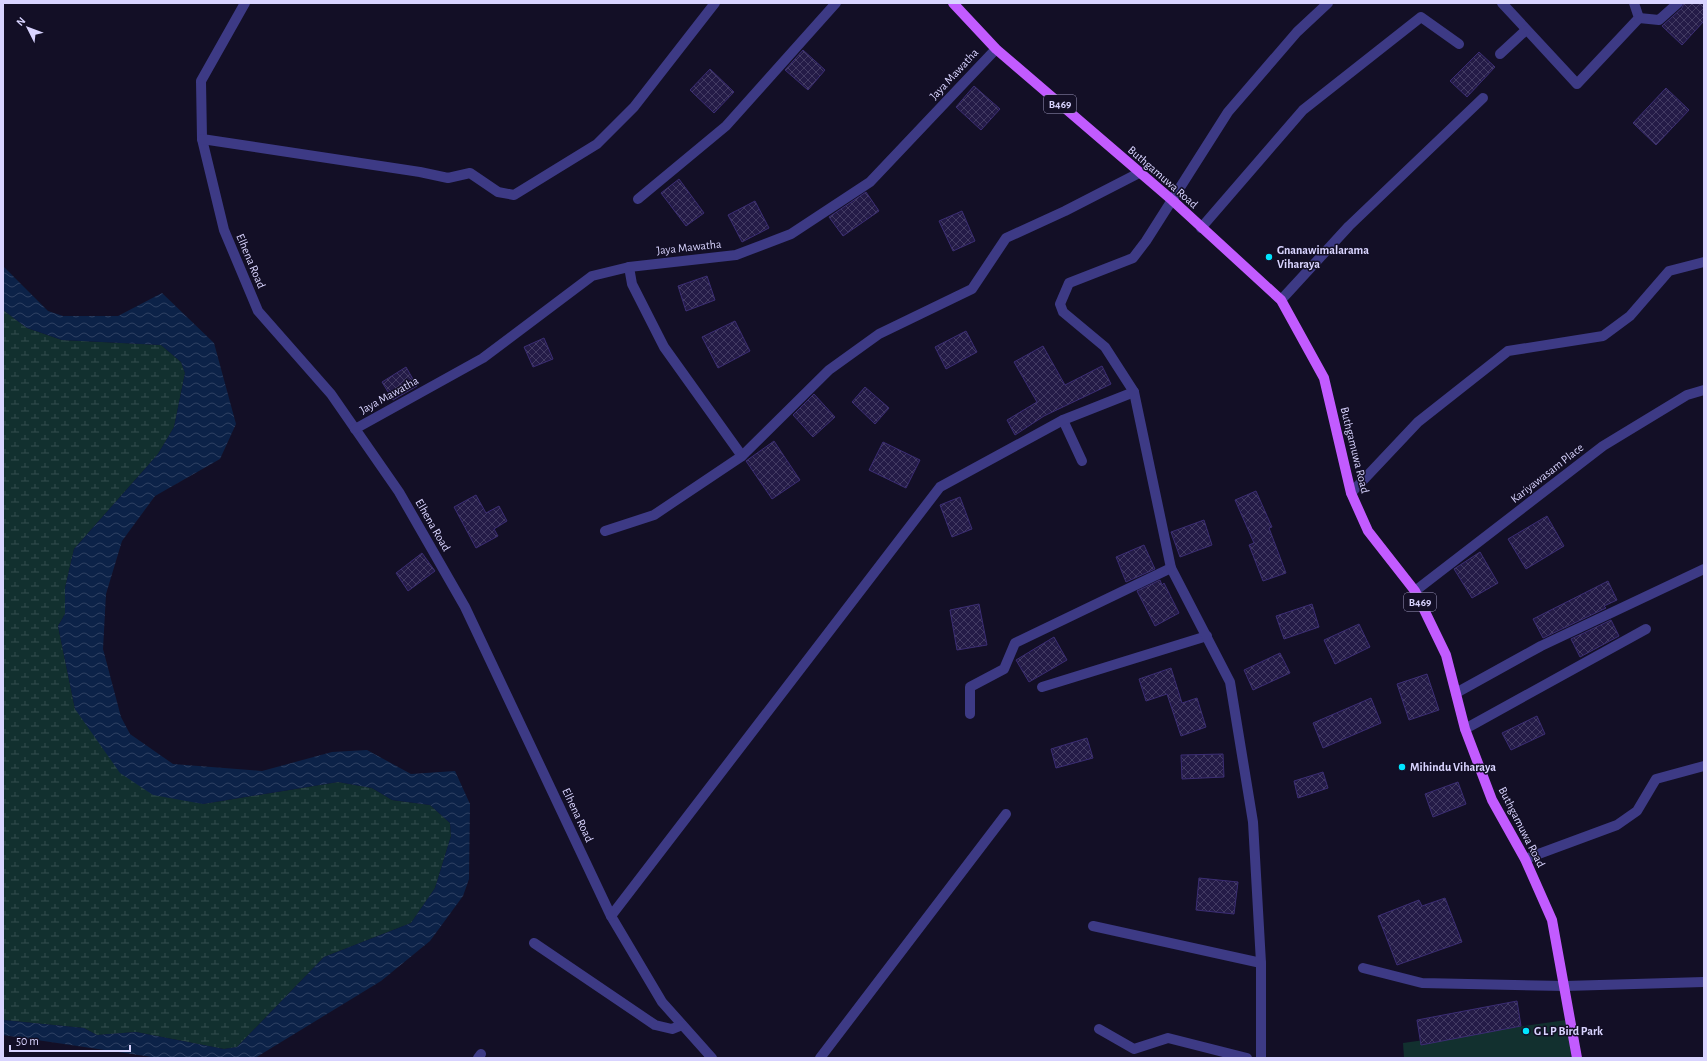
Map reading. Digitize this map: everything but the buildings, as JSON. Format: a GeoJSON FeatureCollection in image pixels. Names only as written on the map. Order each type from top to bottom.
{"type":"FeatureCollection","features":[{"type":"Feature","properties":{"kind":"main road","name":"Buthgamuwa Road"},"geometry":{"type":"LineString","coordinates":[[953,3],[996,49],[1172,200],[1281,300],[1324,378],[1351,493],[1368,531],[1415,591],[1446,655],[1465,729],[1492,800],[1525,859],[1552,920],[1577,1058]]}},
{"type":"Feature","properties":{"kind":"street","name":"Elhena Road"},"geometry":{"type":"LineString","coordinates":[[245,3],[201,81],[202,139],[224,230],[258,311],[331,394],[398,492],[465,607],[611,916],[662,1002],[712,1058]]}},
{"type":"Feature","properties":{"kind":"street"},"geometry":{"type":"LineString","coordinates":[[202,139],[448,178],[470,173],[498,192],[514,196],[597,144],[634,107],[715,3]]}},
{"type":"Feature","properties":{"kind":"street"},"geometry":{"type":"LineString","coordinates":[[638,199],[726,126],[836,3]]}},
{"type":"Feature","properties":{"kind":"street"},"geometry":{"type":"LineString","coordinates":[[1261,1058],[1261,963],[1253,822],[1239,727],[1230,682],[1171,568],[1134,392],[1105,347],[1063,312],[1060,304],[1069,283],[1133,258],[1146,241],[1228,112],[1297,32],[1328,3]]}},
{"type":"Feature","properties":{"kind":"street"},"geometry":{"type":"LineString","coordinates":[[1502,3],[1577,84],[1639,18]]}},
{"type":"Feature","properties":{"kind":"street"},"geometry":{"type":"LineString","coordinates":[[1634,3],[1639,18]]}},
{"type":"Feature","properties":{"kind":"street"},"geometry":{"type":"LineString","coordinates":[[1639,18],[1659,20],[1678,3]]}},
{"type":"Feature","properties":{"kind":"street"},"geometry":{"type":"LineString","coordinates":[[1201,228],[1303,110],[1421,17],[1458,44]]}},
{"type":"Feature","properties":{"kind":"street"},"geometry":{"type":"LineString","coordinates":[[1500,54],[1526,30]]}},
{"type":"Feature","properties":{"kind":"street","name":"Jaya Mawatha"},"geometry":{"type":"LineString","coordinates":[[354,429],[483,358],[592,276],[630,267],[736,255],[791,234],[870,182],[996,49]]}},
{"type":"Feature","properties":{"kind":"street"},"geometry":{"type":"LineString","coordinates":[[1281,300],[1349,226],[1483,98]]}},
{"type":"Feature","properties":{"kind":"street"},"geometry":{"type":"LineString","coordinates":[[605,531],[654,515],[742,456],[830,370],[872,339],[972,289],[1006,238],[1065,211],[1139,173]]}},
{"type":"Feature","properties":{"kind":"street"},"geometry":{"type":"LineString","coordinates":[[1351,493],[1418,422],[1508,351],[1603,336],[1630,316],[1669,271],[1704,262]]}},
{"type":"Feature","properties":{"kind":"street"},"geometry":{"type":"LineString","coordinates":[[630,267],[632,284],[664,347],[742,456]]}},
{"type":"Feature","properties":{"kind":"street","name":"Kariyawasam Place"},"geometry":{"type":"LineString","coordinates":[[1415,591],[1603,446],[1687,395],[1704,390]]}},
{"type":"Feature","properties":{"kind":"street"},"geometry":{"type":"LineString","coordinates":[[611,916],[940,487],[1064,420],[1134,392]]}},
{"type":"Feature","properties":{"kind":"street"},"geometry":{"type":"LineString","coordinates":[[1064,420],[1082,461]]}},
{"type":"Feature","properties":{"kind":"street"},"geometry":{"type":"LineString","coordinates":[[970,714],[970,687],[1004,669],[1015,642],[1171,568]]}},
{"type":"Feature","properties":{"kind":"street"},"geometry":{"type":"LineString","coordinates":[[1456,693],[1541,646],[1704,569]]}},
{"type":"Feature","properties":{"kind":"street"},"geometry":{"type":"LineString","coordinates":[[1465,729],[1646,629]]}},
{"type":"Feature","properties":{"kind":"street"},"geometry":{"type":"LineString","coordinates":[[1042,687],[1207,636]]}},
{"type":"Feature","properties":{"kind":"street"},"geometry":{"type":"LineString","coordinates":[[1525,859],[1617,825],[1637,811],[1656,779],[1704,766]]}},
{"type":"Feature","properties":{"kind":"street"},"geometry":{"type":"LineString","coordinates":[[820,1058],[1006,814]]}},
{"type":"Feature","properties":{"kind":"street"},"geometry":{"type":"LineString","coordinates":[[1093,926],[1261,963]]}},
{"type":"Feature","properties":{"kind":"street"},"geometry":{"type":"LineString","coordinates":[[534,943],[655,1025],[672,1029],[682,1025]]}},
{"type":"Feature","properties":{"kind":"street"},"geometry":{"type":"LineString","coordinates":[[1363,968],[1422,983],[1565,986],[1704,982]]}},
{"type":"Feature","properties":{"kind":"street"},"geometry":{"type":"LineString","coordinates":[[1099,1029],[1134,1049],[1168,1038],[1247,1058]]}},
{"type":"Feature","properties":{"kind":"green space"},"geometry":{"type":"Polygon","coordinates":[[[3,310],[27,328],[62,340],[161,345],[181,362],[185,373],[174,427],[158,454],[74,549],[65,588],[65,614],[58,626],[75,709],[203,804],[338,782],[372,788],[392,800],[430,805],[450,823],[451,836],[435,888],[411,923],[324,957],[237,1047],[224,1049],[136,1032],[97,1035],[84,1028],[3,1020],[3,310]]]}},
{"type":"Feature","properties":{"kind":"green space","name":"G L P Bird Park"},"geometry":{"type":"Polygon","coordinates":[[[1566,1020],[1572,1058],[1404,1058],[1403,1043],[1566,1020]]]}},
{"type":"Feature","properties":{"kind":"water"},"geometry":{"type":"Polygon","coordinates":[[[3,266],[48,311],[63,316],[118,316],[162,293],[214,343],[236,424],[220,459],[155,496],[122,541],[106,594],[103,649],[121,717],[130,734],[173,764],[262,771],[332,752],[367,750],[411,774],[455,771],[470,804],[469,879],[463,896],[430,941],[381,981],[255,1058],[152,1057],[3,1035],[3,1020],[84,1028],[97,1035],[136,1032],[224,1049],[237,1047],[324,957],[411,923],[435,888],[451,836],[450,823],[430,805],[392,800],[372,788],[338,782],[203,804],[153,795],[120,773],[75,709],[58,626],[65,614],[65,588],[74,549],[158,454],[174,427],[185,373],[181,362],[161,345],[62,340],[27,328],[3,310],[3,266]]]}},
{"type":"Feature","properties":{"kind":"place","name":"Gnanawimalarama Viharaya"},"geometry":{"type":"Point","coordinates":[1269,257]}},
{"type":"Feature","properties":{"kind":"place","name":"Mihindu Viharaya"},"geometry":{"type":"Point","coordinates":[1402,767]}},
{"type":"Feature","properties":{"kind":"place","name":"G L P Bird Park"},"geometry":{"type":"Point","coordinates":[1526,1031]}}]}
